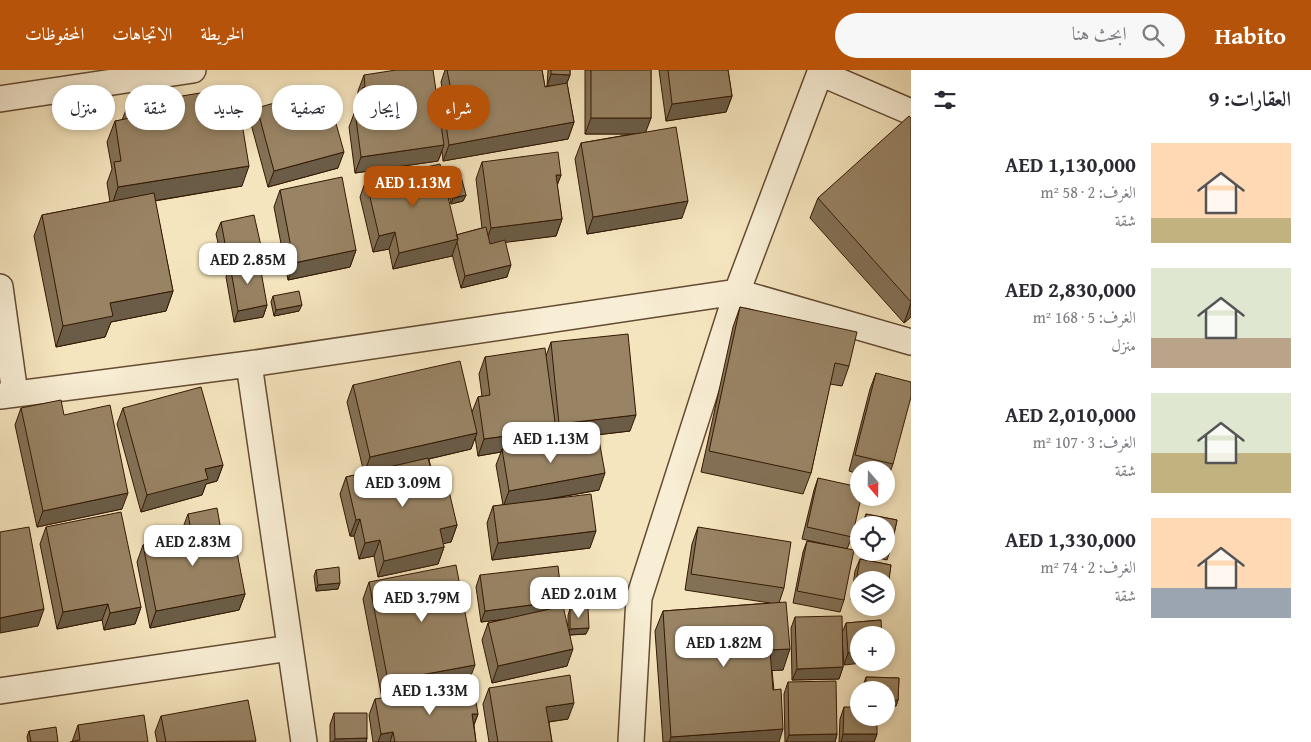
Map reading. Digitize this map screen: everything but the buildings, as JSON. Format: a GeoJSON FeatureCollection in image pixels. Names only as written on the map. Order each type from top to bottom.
{"type":"FeatureCollection","features":[{"type":"Feature","properties":{"kind":"street"},"geometry":{"type":"LineString","coordinates":[[0,99],[193,70]]}},
{"type":"Feature","properties":{"kind":"street"},"geometry":{"type":"LineString","coordinates":[[631,742],[640,598],[737,292],[821,72],[911,112]]}},
{"type":"Feature","properties":{"kind":"street"},"geometry":{"type":"LineString","coordinates":[[0,287],[7,395],[249,364],[737,292],[911,342]]}},
{"type":"Feature","properties":{"kind":"street"},"geometry":{"type":"LineString","coordinates":[[249,364],[304,742]]}},
{"type":"Feature","properties":{"kind":"street"},"geometry":{"type":"LineString","coordinates":[[0,691],[290,648]]}}]}
